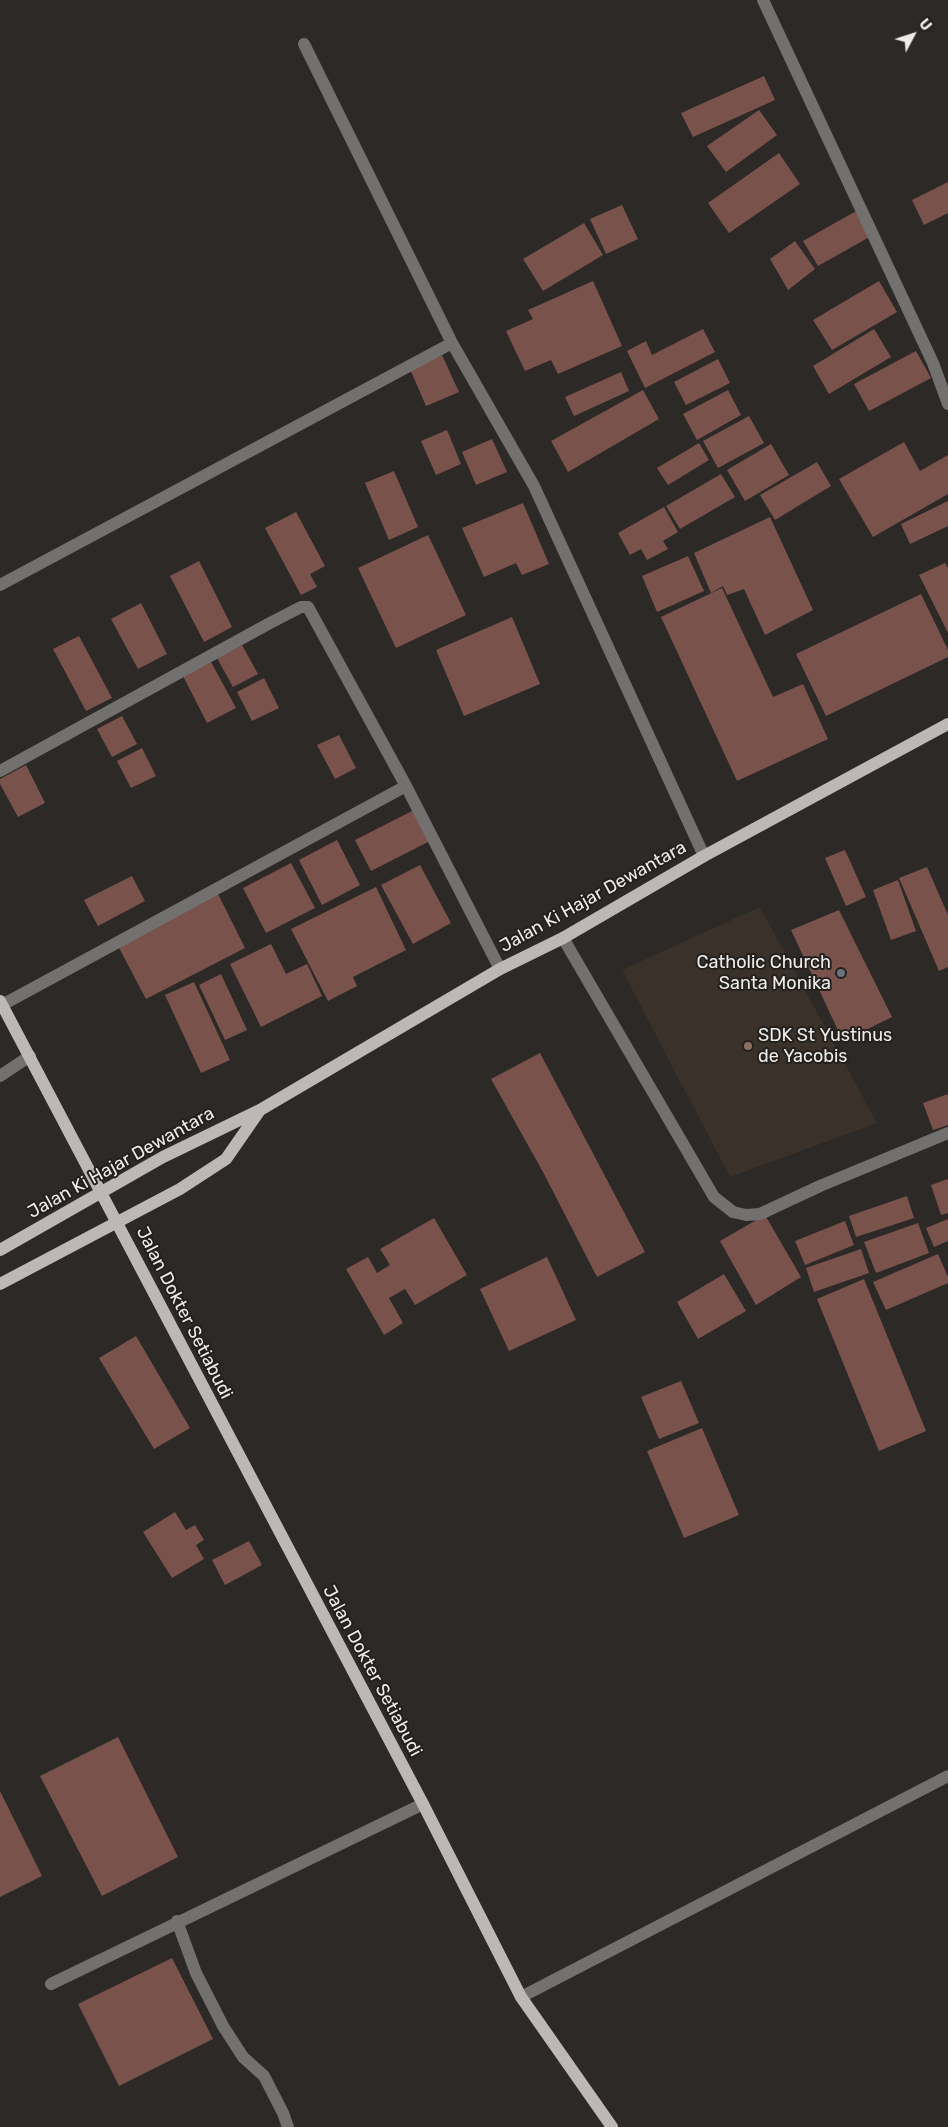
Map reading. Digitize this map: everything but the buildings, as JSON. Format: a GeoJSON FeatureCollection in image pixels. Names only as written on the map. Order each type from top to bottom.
{"type":"FeatureCollection","features":[{"type":"Feature","properties":{"kind":"main road","name":"Jalan Ki Hajar Dewantara"},"geometry":{"type":"LineString","coordinates":[[0,1250],[207,1134],[260,1110],[500,969],[563,938],[704,856],[948,724]]}},
{"type":"Feature","properties":{"kind":"main road","name":"Jalan Dokter Setiabudi"},"geometry":{"type":"LineString","coordinates":[[1,1003],[118,1222],[179,1345],[423,1804],[521,1996],[612,2127]]}},
{"type":"Feature","properties":{"kind":"main road","name":"Jalan Ki Hajar Dewantara"},"geometry":{"type":"LineString","coordinates":[[0,1284],[180,1189],[226,1159],[260,1110]]}},
{"type":"Feature","properties":{"kind":"street"},"geometry":{"type":"LineString","coordinates":[[763,0],[933,363],[948,404]]}},
{"type":"Feature","properties":{"kind":"street"},"geometry":{"type":"LineString","coordinates":[[304,44],[452,343],[534,486],[704,856]]}},
{"type":"Feature","properties":{"kind":"street"},"geometry":{"type":"LineString","coordinates":[[0,585],[452,343]]}},
{"type":"Feature","properties":{"kind":"street"},"geometry":{"type":"LineString","coordinates":[[0,771],[270,623],[305,606],[309,607],[406,786],[500,969]]}},
{"type":"Feature","properties":{"kind":"street"},"geometry":{"type":"LineString","coordinates":[[1,1003],[406,786]]}},
{"type":"Feature","properties":{"kind":"street"},"geometry":{"type":"LineString","coordinates":[[563,938],[714,1197],[733,1212],[746,1215],[760,1214],[820,1186],[948,1132]]}},
{"type":"Feature","properties":{"kind":"street"},"geometry":{"type":"LineString","coordinates":[[0,1076],[30,1056]]}},
{"type":"Feature","properties":{"kind":"street"},"geometry":{"type":"LineString","coordinates":[[521,1996],[948,1776]]}},
{"type":"Feature","properties":{"kind":"street"},"geometry":{"type":"LineString","coordinates":[[51,1984],[423,1804]]}},
{"type":"Feature","properties":{"kind":"street"},"geometry":{"type":"LineString","coordinates":[[177,1922],[196,1973],[223,2026],[244,2057],[264,2076],[288,2127]]}},
{"type":"Feature","properties":{"kind":"shaded area","name":"SDK St Yustinus de Yacobis"},"geometry":{"type":"Polygon","coordinates":[[[760,907],[877,1123],[730,1177],[622,970],[760,907]]]}},
{"type":"Feature","properties":{"kind":"place","name":"Catholic Church Santa Monika"},"geometry":{"type":"Point","coordinates":[841,973]}},
{"type":"Feature","properties":{"kind":"place","name":"SDK St Yustinus de Yacobis"},"geometry":{"type":"Point","coordinates":[748,1046]}}]}
